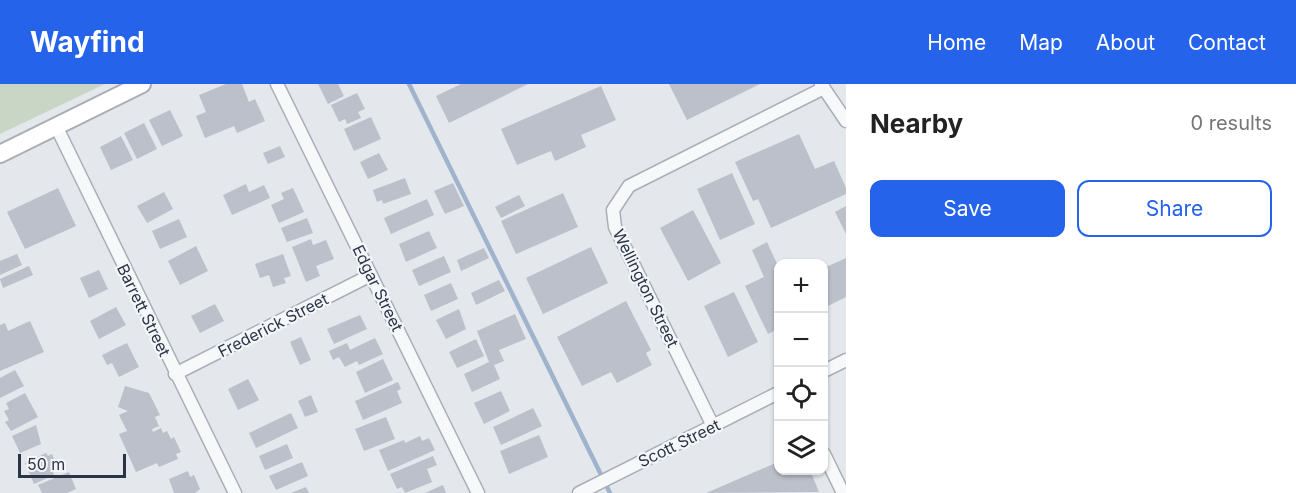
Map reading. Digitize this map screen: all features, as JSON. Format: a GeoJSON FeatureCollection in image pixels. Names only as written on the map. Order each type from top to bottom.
{"type":"FeatureCollection","features":[{"type":"Feature","properties":{"kind":"street"},"geometry":{"type":"LineString","coordinates":[[0,154],[142,84]]}},
{"type":"Feature","properties":{"kind":"street","name":"Edgar Street"},"geometry":{"type":"LineString","coordinates":[[277,84],[478,493]]}},
{"type":"Feature","properties":{"kind":"street"},"geometry":{"type":"LineString","coordinates":[[823,86],[846,121]]}},
{"type":"Feature","properties":{"kind":"street","name":"Wellington Street"},"geometry":{"type":"LineString","coordinates":[[713,426],[615,227],[613,210],[629,186],[823,86]]}},
{"type":"Feature","properties":{"kind":"street","name":"Barrett Street"},"geometry":{"type":"LineString","coordinates":[[56,126],[235,493]]}},
{"type":"Feature","properties":{"kind":"street","name":"Frederick Street"},"geometry":{"type":"LineString","coordinates":[[175,374],[371,275]]}},
{"type":"Feature","properties":{"kind":"street"},"geometry":{"type":"LineString","coordinates":[[828,369],[846,360]]}},
{"type":"Feature","properties":{"kind":"street","name":"Scott Street"},"geometry":{"type":"LineString","coordinates":[[579,493],[774,395]]}},
{"type":"Feature","properties":{"kind":"street"},"geometry":{"type":"LineString","coordinates":[[828,462],[843,493]]}},
{"type":"Feature","properties":{"kind":"green space"},"geometry":{"type":"Polygon","coordinates":[[[0,84],[105,84],[0,134],[0,84]]]}},
{"type":"Feature","properties":{"kind":"building"},"geometry":{"type":"Polygon","coordinates":[[[226,84],[242,84],[249,102],[255,99],[265,121],[237,133],[234,126],[205,138],[196,116],[206,112],[199,95],[226,84]]]}},
{"type":"Feature","properties":{"kind":"building"},"geometry":{"type":"Polygon","coordinates":[[[318,84],[338,84],[344,96],[328,104],[318,84]]]}},
{"type":"Feature","properties":{"kind":"building"},"geometry":{"type":"Polygon","coordinates":[[[461,84],[528,84],[449,123],[436,96],[461,84]]]}},
{"type":"Feature","properties":{"kind":"building"},"geometry":{"type":"Polygon","coordinates":[[[669,84],[760,84],[687,120],[669,84]]]}},
{"type":"Feature","properties":{"kind":"building"},"geometry":{"type":"Polygon","coordinates":[[[601,86],[616,120],[581,135],[586,147],[555,161],[551,151],[517,165],[501,129],[601,86]]]}},
{"type":"Feature","properties":{"kind":"building"},"geometry":{"type":"Polygon","coordinates":[[[357,93],[365,109],[358,112],[361,118],[347,124],[345,119],[339,122],[331,105],[357,93]]]}},
{"type":"Feature","properties":{"kind":"building"},"geometry":{"type":"Polygon","coordinates":[[[170,110],[183,136],[162,146],[149,120],[170,110]]]}},
{"type":"Feature","properties":{"kind":"building"},"geometry":{"type":"Polygon","coordinates":[[[371,117],[381,139],[354,151],[344,129],[371,117]]]}},
{"type":"Feature","properties":{"kind":"building"},"geometry":{"type":"Polygon","coordinates":[[[144,123],[157,149],[137,159],[124,133],[144,123]]]}},
{"type":"Feature","properties":{"kind":"building"},"geometry":{"type":"Polygon","coordinates":[[[799,134],[815,169],[834,161],[846,188],[846,194],[771,228],[758,199],[753,201],[735,162],[799,134]]]}},
{"type":"Feature","properties":{"kind":"building"},"geometry":{"type":"Polygon","coordinates":[[[121,136],[133,160],[111,170],[100,147],[121,136]]]}},
{"type":"Feature","properties":{"kind":"building"},"geometry":{"type":"Polygon","coordinates":[[[280,146],[285,157],[268,164],[263,153],[280,146]]]}},
{"type":"Feature","properties":{"kind":"building"},"geometry":{"type":"Polygon","coordinates":[[[379,153],[388,170],[368,179],[360,162],[379,153]]]}},
{"type":"Feature","properties":{"kind":"building"},"geometry":{"type":"Polygon","coordinates":[[[732,173],[755,224],[720,240],[697,189],[732,173]]]}},
{"type":"Feature","properties":{"kind":"building"},"geometry":{"type":"Polygon","coordinates":[[[405,178],[411,194],[383,204],[382,200],[377,202],[373,190],[405,178]]]}},
{"type":"Feature","properties":{"kind":"building"},"geometry":{"type":"Polygon","coordinates":[[[453,183],[464,206],[445,214],[434,191],[453,183]]]}},
{"type":"Feature","properties":{"kind":"building"},"geometry":{"type":"Polygon","coordinates":[[[246,184],[249,192],[264,185],[270,198],[232,215],[223,195],[246,184]]]}},
{"type":"Feature","properties":{"kind":"building"},"geometry":{"type":"Polygon","coordinates":[[[58,188],[76,226],[25,249],[7,212],[58,188]]]}},
{"type":"Feature","properties":{"kind":"building"},"geometry":{"type":"Polygon","coordinates":[[[293,188],[304,212],[279,223],[271,205],[284,199],[281,193],[293,188]]]}},
{"type":"Feature","properties":{"kind":"building"},"geometry":{"type":"Polygon","coordinates":[[[164,192],[173,209],[147,223],[137,206],[164,192]]]}},
{"type":"Feature","properties":{"kind":"building"},"geometry":{"type":"Polygon","coordinates":[[[563,193],[578,227],[516,254],[501,221],[563,193]]]}},
{"type":"Feature","properties":{"kind":"building"},"geometry":{"type":"Polygon","coordinates":[[[519,195],[525,206],[501,218],[495,207],[519,195]]]}},
{"type":"Feature","properties":{"kind":"building"},"geometry":{"type":"Polygon","coordinates":[[[427,199],[434,215],[391,234],[384,218],[427,199]]]}},
{"type":"Feature","properties":{"kind":"building"},"geometry":{"type":"Polygon","coordinates":[[[846,206],[846,234],[835,212],[846,206]]]}},
{"type":"Feature","properties":{"kind":"building"},"geometry":{"type":"Polygon","coordinates":[[[693,210],[721,263],[688,281],[660,228],[693,210]]]}},
{"type":"Feature","properties":{"kind":"building"},"geometry":{"type":"Polygon","coordinates":[[[307,218],[313,233],[287,242],[281,228],[307,218]]]}},
{"type":"Feature","properties":{"kind":"building"},"geometry":{"type":"Polygon","coordinates":[[[179,219],[187,237],[160,249],[152,231],[179,219]]]}},
{"type":"Feature","properties":{"kind":"building"},"geometry":{"type":"Polygon","coordinates":[[[429,231],[437,248],[406,262],[399,244],[429,231]]]}},
{"type":"Feature","properties":{"kind":"building"},"geometry":{"type":"Polygon","coordinates":[[[311,239],[313,245],[326,240],[334,259],[316,266],[320,276],[306,282],[292,247],[311,239]]]}},
{"type":"Feature","properties":{"kind":"building"},"geometry":{"type":"Polygon","coordinates":[[[767,242],[775,259],[774,331],[768,334],[745,286],[764,277],[752,250],[767,242]]]}},
{"type":"Feature","properties":{"kind":"building"},"geometry":{"type":"Polygon","coordinates":[[[196,246],[208,271],[180,285],[168,261],[196,246]]]}},
{"type":"Feature","properties":{"kind":"building"},"geometry":{"type":"Polygon","coordinates":[[[591,247],[608,283],[543,314],[526,278],[591,247]]]}},
{"type":"Feature","properties":{"kind":"building"},"geometry":{"type":"Polygon","coordinates":[[[484,248],[489,258],[461,271],[457,260],[484,248]]]}},
{"type":"Feature","properties":{"kind":"building"},"geometry":{"type":"Polygon","coordinates":[[[17,254],[22,265],[0,275],[0,261],[17,254]]]}},
{"type":"Feature","properties":{"kind":"building"},"geometry":{"type":"Polygon","coordinates":[[[283,254],[291,276],[284,278],[286,283],[273,287],[269,275],[260,278],[255,264],[283,254]]]}},
{"type":"Feature","properties":{"kind":"building"},"geometry":{"type":"Polygon","coordinates":[[[444,256],[451,272],[419,286],[412,270],[444,256]]]}},
{"type":"Feature","properties":{"kind":"building"},"geometry":{"type":"Polygon","coordinates":[[[846,258],[846,297],[828,306],[828,266],[846,258]]]}},
{"type":"Feature","properties":{"kind":"building"},"geometry":{"type":"Polygon","coordinates":[[[29,266],[33,275],[3,288],[0,279],[29,266]]]}},
{"type":"Feature","properties":{"kind":"building"},"geometry":{"type":"Polygon","coordinates":[[[99,270],[108,289],[89,298],[80,278],[99,270]]]}},
{"type":"Feature","properties":{"kind":"building"},"geometry":{"type":"Polygon","coordinates":[[[499,280],[505,291],[476,305],[471,293],[499,280]]]}},
{"type":"Feature","properties":{"kind":"building"},"geometry":{"type":"Polygon","coordinates":[[[451,283],[458,299],[431,311],[424,295],[451,283]]]}},
{"type":"Feature","properties":{"kind":"building"},"geometry":{"type":"Polygon","coordinates":[[[734,292],[758,342],[728,357],[704,306],[734,292]]]}},
{"type":"Feature","properties":{"kind":"building"},"geometry":{"type":"Polygon","coordinates":[[[626,301],[651,350],[646,353],[652,365],[617,383],[611,372],[582,386],[557,337],[626,301]]]}},
{"type":"Feature","properties":{"kind":"building"},"geometry":{"type":"Polygon","coordinates":[[[215,304],[224,321],[200,333],[191,316],[215,304]]]}},
{"type":"Feature","properties":{"kind":"building"},"geometry":{"type":"Polygon","coordinates":[[[116,307],[126,325],[99,339],[90,321],[116,307]]]}},
{"type":"Feature","properties":{"kind":"building"},"geometry":{"type":"Polygon","coordinates":[[[459,309],[466,329],[446,339],[436,320],[459,309]]]}},
{"type":"Feature","properties":{"kind":"building"},"geometry":{"type":"Polygon","coordinates":[[[515,314],[526,339],[499,350],[504,361],[494,365],[500,379],[472,392],[464,374],[489,362],[477,331],[515,314]]]}},
{"type":"Feature","properties":{"kind":"building"},"geometry":{"type":"Polygon","coordinates":[[[360,315],[367,329],[334,344],[327,329],[360,315]]]}},
{"type":"Feature","properties":{"kind":"building"},"geometry":{"type":"Polygon","coordinates":[[[30,321],[44,352],[0,371],[0,325],[5,323],[8,331],[30,321]]]}},
{"type":"Feature","properties":{"kind":"building"},"geometry":{"type":"Polygon","coordinates":[[[301,337],[311,360],[300,365],[290,342],[301,337]]]}},
{"type":"Feature","properties":{"kind":"building"},"geometry":{"type":"Polygon","coordinates":[[[375,338],[383,354],[359,365],[357,361],[345,367],[339,357],[333,360],[329,351],[347,343],[350,350],[375,338]]]}},
{"type":"Feature","properties":{"kind":"building"},"geometry":{"type":"Polygon","coordinates":[[[476,339],[484,356],[457,368],[449,352],[476,339]]]}},
{"type":"Feature","properties":{"kind":"building"},"geometry":{"type":"Polygon","coordinates":[[[127,343],[139,367],[119,377],[112,363],[107,365],[102,355],[127,343]]]}},
{"type":"Feature","properties":{"kind":"building"},"geometry":{"type":"Polygon","coordinates":[[[383,359],[393,380],[365,393],[356,372],[383,359]]]}},
{"type":"Feature","properties":{"kind":"building"},"geometry":{"type":"Polygon","coordinates":[[[15,370],[24,386],[0,398],[0,378],[15,370]]]}},
{"type":"Feature","properties":{"kind":"building"},"geometry":{"type":"Polygon","coordinates":[[[248,379],[259,400],[238,410],[228,389],[248,379]]]}},
{"type":"Feature","properties":{"kind":"building"},"geometry":{"type":"Polygon","coordinates":[[[398,382],[401,389],[397,391],[402,403],[363,420],[355,401],[398,382]]]}},
{"type":"Feature","properties":{"kind":"building"},"geometry":{"type":"Polygon","coordinates":[[[125,386],[149,393],[160,415],[155,417],[159,426],[152,429],[153,432],[161,428],[163,433],[167,431],[171,439],[174,437],[181,452],[176,454],[178,459],[159,467],[157,463],[136,472],[119,434],[127,431],[119,415],[128,411],[118,407],[125,386]]]}},
{"type":"Feature","properties":{"kind":"building"},"geometry":{"type":"Polygon","coordinates":[[[501,391],[510,411],[484,424],[474,403],[501,391]]]}},
{"type":"Feature","properties":{"kind":"building"},"geometry":{"type":"Polygon","coordinates":[[[25,393],[38,417],[11,431],[5,422],[9,420],[4,411],[9,409],[6,403],[25,393]]]}},
{"type":"Feature","properties":{"kind":"building"},"geometry":{"type":"Polygon","coordinates":[[[311,395],[318,412],[305,417],[298,401],[311,395]]]}},
{"type":"Feature","properties":{"kind":"building"},"geometry":{"type":"Polygon","coordinates":[[[533,408],[542,426],[501,445],[493,427],[533,408]]]}},
{"type":"Feature","properties":{"kind":"building"},"geometry":{"type":"Polygon","coordinates":[[[291,413],[298,428],[256,448],[249,433],[291,413]]]}},
{"type":"Feature","properties":{"kind":"building"},"geometry":{"type":"Polygon","coordinates":[[[386,417],[395,439],[364,451],[355,429],[386,417]]]}},
{"type":"Feature","properties":{"kind":"building"},"geometry":{"type":"Polygon","coordinates":[[[36,425],[41,444],[20,453],[12,436],[36,425]]]}},
{"type":"Feature","properties":{"kind":"building"},"geometry":{"type":"Polygon","coordinates":[[[539,435],[548,457],[509,474],[500,451],[539,435]]]}},
{"type":"Feature","properties":{"kind":"building"},"geometry":{"type":"Polygon","coordinates":[[[420,436],[422,441],[429,438],[435,450],[388,471],[379,450],[420,436]]]}},
{"type":"Feature","properties":{"kind":"building"},"geometry":{"type":"Polygon","coordinates":[[[287,444],[293,458],[265,470],[259,456],[287,444]]]}},
{"type":"Feature","properties":{"kind":"building"},"geometry":{"type":"Polygon","coordinates":[[[46,453],[48,456],[52,454],[56,464],[50,466],[54,475],[34,484],[25,463],[46,453]]]}},
{"type":"Feature","properties":{"kind":"building"},"geometry":{"type":"Polygon","coordinates":[[[433,456],[437,465],[427,469],[432,482],[405,493],[402,487],[397,489],[390,474],[433,456]]]}},
{"type":"Feature","properties":{"kind":"building"},"geometry":{"type":"Polygon","coordinates":[[[302,462],[308,476],[276,490],[269,476],[302,462]]]}},
{"type":"Feature","properties":{"kind":"building"},"geometry":{"type":"Polygon","coordinates":[[[774,464],[774,475],[812,475],[819,492],[706,493],[774,464]]]}},
{"type":"Feature","properties":{"kind":"building"},"geometry":{"type":"Polygon","coordinates":[[[188,471],[190,477],[194,475],[200,489],[195,493],[174,493],[169,479],[188,471]]]}},
{"type":"Feature","properties":{"kind":"building"},"geometry":{"type":"Polygon","coordinates":[[[69,472],[76,489],[67,493],[42,493],[38,485],[69,472]]]}},
{"type":"Feature","properties":{"kind":"building"},"geometry":{"type":"Polygon","coordinates":[[[443,485],[446,493],[425,493],[443,485]]]}},
{"type":"Feature","properties":{"kind":"building"},"geometry":{"type":"Polygon","coordinates":[[[306,487],[309,493],[291,493],[306,487]]]}},
{"type":"Feature","properties":{"kind":"waterway"},"geometry":{"type":"LineString","coordinates":[[409,84],[610,493]]}}]}
